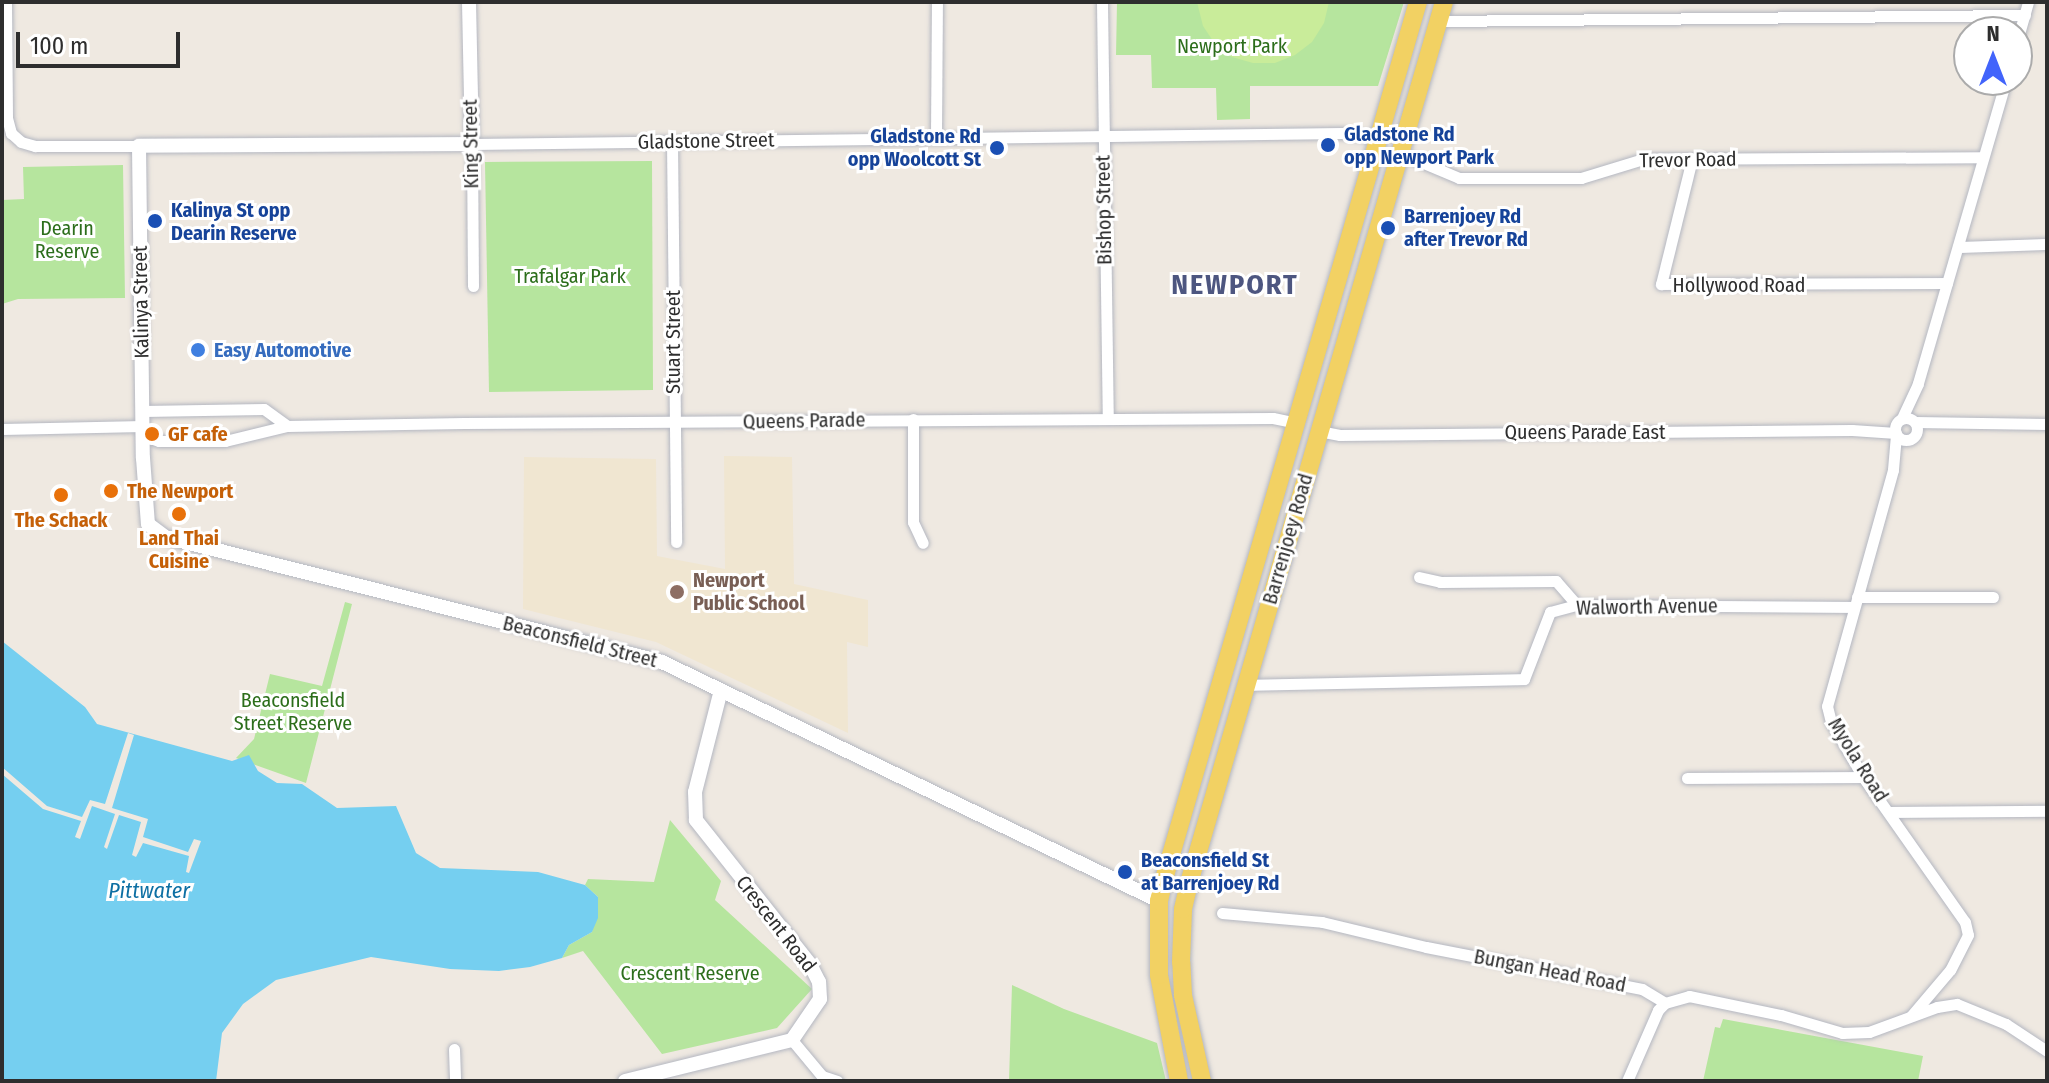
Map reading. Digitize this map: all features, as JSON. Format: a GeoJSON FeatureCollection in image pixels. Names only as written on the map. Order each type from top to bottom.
{"type":"FeatureCollection","features":[{"type":"Feature","properties":{"kind":"main road","name":"Barrenjoey Road"},"geometry":{"type":"LineString","coordinates":[[1202,1081],[1183,995],[1183,909],[1444,2]]}},
{"type":"Feature","properties":{"kind":"main road","name":"Barrenjoey Road"},"geometry":{"type":"LineString","coordinates":[[1179,1081],[1159,975],[1159,901],[1376,137],[1416,8]]}},
{"type":"Feature","properties":{"kind":"main road"},"geometry":{"type":"LineString","coordinates":[[1416,8],[1439,21]]}},
{"type":"Feature","properties":{"kind":"main road"},"geometry":{"type":"LineString","coordinates":[[1376,137],[1402,154]]}},
{"type":"Feature","properties":{"kind":"main road","name":"Queens Parade"},"geometry":{"type":"LineString","coordinates":[[1296,423],[1319,431]]}},
{"type":"Feature","properties":{"kind":"main road","name":"Beaconsfield Street"},"geometry":{"type":"LineString","coordinates":[[1159,901],[1183,909]]}},
{"type":"Feature","properties":{"kind":"street","name":"Gladstone Street"},"geometry":{"type":"LineString","coordinates":[[6,2],[7,118],[11,133],[21,142],[35,146],[1342,133],[1376,137]]}},
{"type":"Feature","properties":{"kind":"street","name":"King Street"},"geometry":{"type":"LineString","coordinates":[[469,2],[473,286]]}},
{"type":"Feature","properties":{"kind":"street"},"geometry":{"type":"LineString","coordinates":[[936,137],[937,2]]}},
{"type":"Feature","properties":{"kind":"street","name":"Bishop Street"},"geometry":{"type":"LineString","coordinates":[[1102,2],[1108,418]]}},
{"type":"Feature","properties":{"kind":"street"},"geometry":{"type":"LineString","coordinates":[[1439,21],[2025,15],[2028,2]]}},
{"type":"Feature","properties":{"kind":"street","name":"Myola Road"},"geometry":{"type":"LineString","coordinates":[[1911,1017],[1950,970],[1968,935],[1965,922],[1891,812],[1863,777],[1831,722],[1827,706],[2001,96]]}},
{"type":"Feature","properties":{"kind":"street","name":"Stuart Street"},"geometry":{"type":"LineString","coordinates":[[672,141],[676,542]]}},
{"type":"Feature","properties":{"kind":"street","name":"Kalinya Street"},"geometry":{"type":"LineString","coordinates":[[139,146],[143,458]]}},
{"type":"Feature","properties":{"kind":"street","name":"Trevor Road"},"geometry":{"type":"LineString","coordinates":[[1402,154],[1459,178],[1581,178],[1629,161],[1983,157]]}},
{"type":"Feature","properties":{"kind":"street","name":"Hollywood Road"},"geometry":{"type":"LineString","coordinates":[[1692,159],[1661,284],[1947,283]]}},
{"type":"Feature","properties":{"kind":"street"},"geometry":{"type":"LineString","coordinates":[[1958,247],[2047,244]]}},
{"type":"Feature","properties":{"kind":"street","name":"Queens Parade"},"geometry":{"type":"LineString","coordinates":[[143,411],[264,409],[287,426]]}},
{"type":"Feature","properties":{"kind":"street","name":"Queens Parade"},"geometry":{"type":"LineString","coordinates":[[2,429],[143,431],[159,441],[225,441],[287,426],[1108,418],[1273,418],[1296,423]]}},
{"type":"Feature","properties":{"kind":"street"},"geometry":{"type":"LineString","coordinates":[[913,419],[913,522],[923,543]]}},
{"type":"Feature","properties":{"kind":"street","name":"Queens Parade East"},"geometry":{"type":"LineString","coordinates":[[1319,431],[1340,435],[1852,430],[2047,424]]}},
{"type":"Feature","properties":{"kind":"street","name":"Beaconsfield Street"},"geometry":{"type":"LineString","coordinates":[[143,458],[146,518],[154,532],[165,537],[662,662],[1159,901]]}},
{"type":"Feature","properties":{"kind":"street"},"geometry":{"type":"LineString","coordinates":[[1419,577],[1440,582],[1556,581],[1577,605]]}},
{"type":"Feature","properties":{"kind":"street","name":"Walworth Avenue"},"geometry":{"type":"LineString","coordinates":[[1246,685],[1524,679],[1550,612],[1577,605],[1993,597]]}},
{"type":"Feature","properties":{"kind":"street","name":"Crescent Road"},"geometry":{"type":"LineString","coordinates":[[721,690],[695,792],[696,820],[810,964],[819,982],[820,999],[815,1011],[792,1040]]}},
{"type":"Feature","properties":{"kind":"street"},"geometry":{"type":"LineString","coordinates":[[1687,778],[1863,777]]}},
{"type":"Feature","properties":{"kind":"street"},"geometry":{"type":"LineString","coordinates":[[1891,812],[2047,811]]}},
{"type":"Feature","properties":{"kind":"street","name":"Bungan Head Road"},"geometry":{"type":"LineString","coordinates":[[1222,913],[1322,922],[1426,947],[1642,989],[1665,1003]]}},
{"type":"Feature","properties":{"kind":"street"},"geometry":{"type":"LineString","coordinates":[[1627,1081],[1658,1010],[1665,1003],[1689,996],[1781,1015],[1842,1033],[1869,1032],[1957,1004],[2006,1024],[2047,1051]]}},
{"type":"Feature","properties":{"kind":"street"},"geometry":{"type":"LineString","coordinates":[[625,1081],[792,1040],[822,1076],[837,1081]]}},
{"type":"Feature","properties":{"kind":"street"},"geometry":{"type":"LineString","coordinates":[[454,1049],[455,1081]]}},
{"type":"Feature","properties":{"kind":"shaded area","name":"Newport Public School"},"geometry":{"type":"Polygon","coordinates":[[[724,456],[792,457],[794,584],[868,600],[868,647],[847,642],[848,733],[656,642],[523,609],[524,457],[656,459],[657,556],[725,569],[724,456]]]}},
{"type":"Feature","properties":{"kind":"green space","name":"Newport Park"},"geometry":{"type":"Polygon","coordinates":[[[1117,2],[1404,2],[1378,86],[1250,86],[1250,119],[1217,120],[1216,88],[1152,88],[1151,55],[1116,55],[1117,2]]]}},
{"type":"Feature","properties":{"kind":"green space"},"geometry":{"type":"Polygon","coordinates":[[[1197,2],[1329,2],[1324,23],[1312,42],[1295,55],[1275,63],[1253,63],[1232,57],[1215,44],[1203,26],[1197,2]]]}},
{"type":"Feature","properties":{"kind":"green space","name":"Trafalgar Park"},"geometry":{"type":"Polygon","coordinates":[[[652,161],[653,390],[489,392],[485,162],[652,161]]]}},
{"type":"Feature","properties":{"kind":"green space","name":"Dearin Reserve"},"geometry":{"type":"Polygon","coordinates":[[[123,165],[125,298],[18,299],[2,304],[2,200],[24,199],[23,167],[123,165]]]}},
{"type":"Feature","properties":{"kind":"green space","name":"Beaconsfield Street Reserve"},"geometry":{"type":"Polygon","coordinates":[[[345,602],[352,604],[306,783],[236,758],[254,739],[270,674],[322,686],[345,602]]]}},
{"type":"Feature","properties":{"kind":"green space","name":"Crescent Reserve"},"geometry":{"type":"Polygon","coordinates":[[[670,820],[721,881],[715,900],[812,989],[777,1028],[662,1054],[583,951],[562,958],[569,945],[592,932],[598,897],[585,885],[588,879],[654,882],[670,820]]]}},
{"type":"Feature","properties":{"kind":"green space"},"geometry":{"type":"Polygon","coordinates":[[[1012,985],[1064,1009],[1157,1043],[1166,1081],[1009,1081],[1012,985]]]}},
{"type":"Feature","properties":{"kind":"green space"},"geometry":{"type":"Polygon","coordinates":[[[1723,1019],[1923,1056],[1918,1081],[1703,1081],[1715,1027],[1720,1028],[1723,1019]]]}},
{"type":"Feature","properties":{"kind":"water","name":"Pittwater"},"geometry":{"type":"Polygon","coordinates":[[[2,641],[85,707],[97,724],[232,761],[249,755],[258,771],[277,783],[302,784],[337,808],[396,806],[416,853],[440,868],[538,872],[585,885],[598,897],[598,918],[592,932],[569,945],[562,958],[530,967],[499,971],[450,969],[371,957],[276,980],[243,1004],[222,1033],[216,1081],[2,1081],[2,641]]]}},
{"type":"Feature","properties":{"kind":"pier"},"geometry":{"type":"Polygon","coordinates":[[[128,733],[134,735],[112,808],[148,819],[143,837],[188,852],[194,839],[201,841],[189,873],[186,872],[189,856],[143,843],[136,857],[132,855],[141,822],[119,815],[107,849],[104,847],[115,814],[92,806],[80,839],[75,837],[81,821],[43,809],[2,774],[2,767],[47,806],[82,817],[90,800],[105,804],[128,733]]]}},
{"type":"Feature","properties":{"kind":"place","name":"Gladstone Rd opp Newport Park"},"geometry":{"type":"Point","coordinates":[1328,145]}},
{"type":"Feature","properties":{"kind":"place","name":"Gladstone Rd opp Woolcott St"},"geometry":{"type":"Point","coordinates":[997,148]}},
{"type":"Feature","properties":{"kind":"place","name":"Kalinya St opp Dearin Reserve"},"geometry":{"type":"Point","coordinates":[155,221]}},
{"type":"Feature","properties":{"kind":"place","name":"Barrenjoey Rd after Trevor Rd"},"geometry":{"type":"Point","coordinates":[1388,228]}},
{"type":"Feature","properties":{"kind":"place","name":"Easy Automotive"},"geometry":{"type":"Point","coordinates":[198,350]}},
{"type":"Feature","properties":{"kind":"place","name":"GF cafe"},"geometry":{"type":"Point","coordinates":[152,434]}},
{"type":"Feature","properties":{"kind":"place","name":"The Newport"},"geometry":{"type":"Point","coordinates":[111,491]}},
{"type":"Feature","properties":{"kind":"place","name":"The Schack"},"geometry":{"type":"Point","coordinates":[61,495]}},
{"type":"Feature","properties":{"kind":"place","name":"Land Thai Cuisine"},"geometry":{"type":"Point","coordinates":[179,514]}},
{"type":"Feature","properties":{"kind":"place","name":"Newport Public School"},"geometry":{"type":"Point","coordinates":[677,592]}},
{"type":"Feature","properties":{"kind":"place","name":"Beaconsfield St at Barrenjoey Rd"},"geometry":{"type":"Point","coordinates":[1125,872]}},
{"type":"Feature","properties":{"kind":"district","name":"NEWPORT"},"geometry":{"type":"Point","coordinates":[1235,285]}}]}
